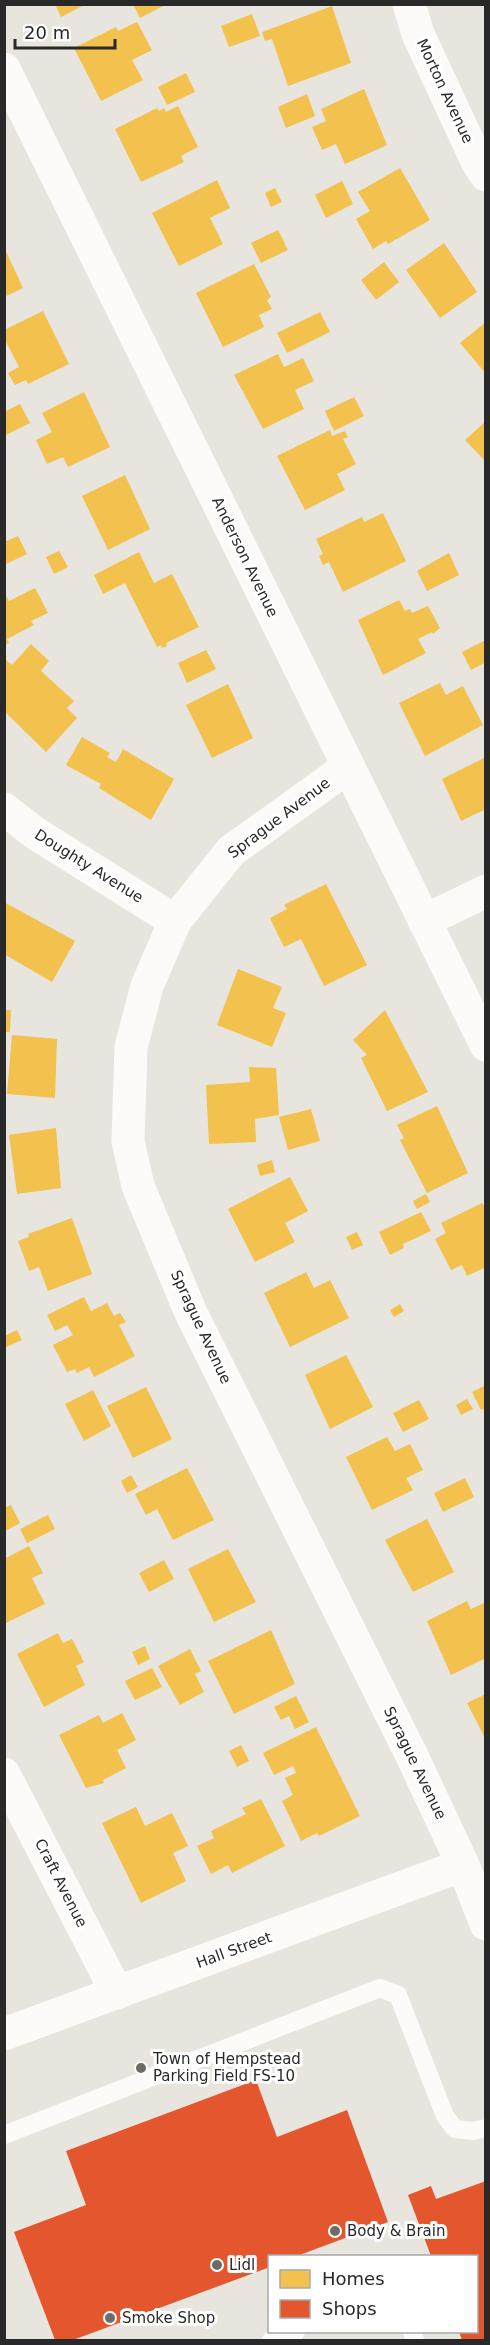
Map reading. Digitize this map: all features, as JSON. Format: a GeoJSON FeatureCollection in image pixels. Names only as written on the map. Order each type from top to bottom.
{"type":"FeatureCollection","features":[{"type":"Feature","properties":{"kind":"street","name":"Morton Avenue"},"geometry":{"type":"LineString","coordinates":[[409,4],[428,55],[477,161],[486,174]]}},
{"type":"Feature","properties":{"kind":"street","name":"Anderson Avenue"},"geometry":{"type":"LineString","coordinates":[[4,69],[486,1046]]}},
{"type":"Feature","properties":{"kind":"street","name":"Sprague Avenue"},"geometry":{"type":"LineString","coordinates":[[348,767],[231,851],[175,921],[147,986],[131,1047],[128,1141],[138,1186],[191,1312],[412,1756],[464,1865],[486,1924]]}},
{"type":"Feature","properties":{"kind":"street","name":"Doughty Avenue"},"geometry":{"type":"LineString","coordinates":[[4,809],[35,833],[175,921]]}},
{"type":"Feature","properties":{"kind":"street"},"geometry":{"type":"LineString","coordinates":[[424,921],[486,891]]}},
{"type":"Feature","properties":{"kind":"street","name":"Craft Avenue"},"geometry":{"type":"LineString","coordinates":[[4,1774],[117,1993]]}},
{"type":"Feature","properties":{"kind":"street","name":"Hall Street"},"geometry":{"type":"LineString","coordinates":[[4,2034],[464,1865]]}},
{"type":"Feature","properties":{"kind":"lane"},"geometry":{"type":"LineString","coordinates":[[4,2134],[380,1988],[398,1995],[445,2116],[455,2129],[473,2132],[486,2128]]}},
{"type":"Feature","properties":{"kind":"lane"},"geometry":{"type":"LineString","coordinates":[[271,2340],[290,2333]]}},
{"type":"Feature","properties":{"kind":"building: Homes"},"geometry":{"type":"Polygon","coordinates":[[[55,4],[86,4],[61,17],[55,4]]]}},
{"type":"Feature","properties":{"kind":"building: Homes"},"geometry":{"type":"Polygon","coordinates":[[[133,4],[167,4],[140,18],[133,4]]]}},
{"type":"Feature","properties":{"kind":"building: Homes"},"geometry":{"type":"Polygon","coordinates":[[[332,6],[351,63],[288,86],[272,39],[265,41],[262,32],[332,6]]]}},
{"type":"Feature","properties":{"kind":"building: Homes"},"geometry":{"type":"Polygon","coordinates":[[[252,14],[260,36],[229,47],[221,26],[252,14]]]}},
{"type":"Feature","properties":{"kind":"building: Homes"},"geometry":{"type":"Polygon","coordinates":[[[137,22],[152,50],[132,60],[143,80],[101,101],[74,48],[116,27],[118,31],[137,22]]]}},
{"type":"Feature","properties":{"kind":"building: Homes"},"geometry":{"type":"Polygon","coordinates":[[[186,73],[195,92],[167,105],[158,87],[186,73]]]}},
{"type":"Feature","properties":{"kind":"building: Homes"},"geometry":{"type":"Polygon","coordinates":[[[364,89],[387,145],[345,164],[336,144],[322,150],[312,127],[326,121],[321,109],[364,89]]]}},
{"type":"Feature","properties":{"kind":"building: Homes"},"geometry":{"type":"Polygon","coordinates":[[[307,94],[315,116],[286,128],[278,107],[307,94]]]}},
{"type":"Feature","properties":{"kind":"building: Homes"},"geometry":{"type":"Polygon","coordinates":[[[178,106],[198,147],[181,156],[184,162],[141,182],[115,129],[157,108],[159,111],[164,108],[166,112],[178,106]]]}},
{"type":"Feature","properties":{"kind":"building: Homes"},"geometry":{"type":"Polygon","coordinates":[[[400,168],[430,220],[388,244],[386,241],[373,249],[356,219],[370,211],[358,192],[400,168]]]}},
{"type":"Feature","properties":{"kind":"building: Homes"},"geometry":{"type":"Polygon","coordinates":[[[217,180],[230,208],[210,218],[223,244],[179,266],[152,213],[217,180]]]}},
{"type":"Feature","properties":{"kind":"building: Homes"},"geometry":{"type":"Polygon","coordinates":[[[342,181],[353,204],[326,218],[315,195],[342,181]]]}},
{"type":"Feature","properties":{"kind":"building: Homes"},"geometry":{"type":"Polygon","coordinates":[[[275,188],[282,202],[271,207],[265,193],[275,188]]]}},
{"type":"Feature","properties":{"kind":"building: Homes"},"geometry":{"type":"Polygon","coordinates":[[[278,230],[288,250],[261,263],[251,243],[278,230]]]}},
{"type":"Feature","properties":{"kind":"building: Homes"},"geometry":{"type":"Polygon","coordinates":[[[444,243],[477,292],[440,318],[406,270],[444,243]]]}},
{"type":"Feature","properties":{"kind":"building: Homes"},"geometry":{"type":"Polygon","coordinates":[[[4,247],[23,288],[4,297],[4,247]]]}},
{"type":"Feature","properties":{"kind":"building: Homes"},"geometry":{"type":"Polygon","coordinates":[[[384,262],[399,282],[376,300],[361,280],[384,262]]]}},
{"type":"Feature","properties":{"kind":"building: Homes"},"geometry":{"type":"Polygon","coordinates":[[[254,264],[271,297],[267,300],[272,309],[259,315],[264,327],[223,347],[196,293],[254,264]]]}},
{"type":"Feature","properties":{"kind":"building: Homes"},"geometry":{"type":"Polygon","coordinates":[[[43,311],[69,364],[28,384],[26,380],[15,385],[8,373],[19,367],[4,338],[4,330],[43,311]]]}},
{"type":"Feature","properties":{"kind":"building: Homes"},"geometry":{"type":"Polygon","coordinates":[[[320,312],[330,332],[287,353],[277,333],[320,312]]]}},
{"type":"Feature","properties":{"kind":"building: Homes"},"geometry":{"type":"Polygon","coordinates":[[[486,322],[486,374],[460,343],[486,322]]]}},
{"type":"Feature","properties":{"kind":"building: Homes"},"geometry":{"type":"Polygon","coordinates":[[[278,354],[284,367],[303,358],[314,381],[295,390],[304,409],[263,429],[234,375],[278,354]]]}},
{"type":"Feature","properties":{"kind":"building: Homes"},"geometry":{"type":"Polygon","coordinates":[[[84,392],[110,447],[68,467],[63,457],[47,464],[36,440],[52,432],[42,413],[84,392]]]}},
{"type":"Feature","properties":{"kind":"building: Homes"},"geometry":{"type":"Polygon","coordinates":[[[354,397],[364,416],[334,431],[325,411],[354,397]]]}},
{"type":"Feature","properties":{"kind":"building: Homes"},"geometry":{"type":"Polygon","coordinates":[[[20,404],[30,423],[4,436],[4,412],[20,404]]]}},
{"type":"Feature","properties":{"kind":"building: Homes"},"geometry":{"type":"Polygon","coordinates":[[[486,421],[486,462],[465,440],[486,421]]]}},
{"type":"Feature","properties":{"kind":"building: Homes"},"geometry":{"type":"Polygon","coordinates":[[[330,430],[332,436],[345,431],[348,437],[343,439],[356,464],[337,474],[345,490],[305,510],[277,456],[330,430]]]}},
{"type":"Feature","properties":{"kind":"building: Homes"},"geometry":{"type":"Polygon","coordinates":[[[125,475],[150,529],[108,550],[82,496],[125,475]]]}},
{"type":"Feature","properties":{"kind":"building: Homes"},"geometry":{"type":"Polygon","coordinates":[[[383,513],[406,561],[343,592],[329,562],[323,565],[319,556],[323,554],[316,539],[362,517],[364,522],[383,513]]]}},
{"type":"Feature","properties":{"kind":"building: Homes"},"geometry":{"type":"Polygon","coordinates":[[[18,536],[27,554],[4,565],[4,542],[18,536]]]}},
{"type":"Feature","properties":{"kind":"building: Homes"},"geometry":{"type":"Polygon","coordinates":[[[59,551],[68,567],[54,574],[46,557],[59,551]]]}},
{"type":"Feature","properties":{"kind":"building: Homes"},"geometry":{"type":"Polygon","coordinates":[[[139,552],[154,583],[172,574],[199,627],[166,643],[167,646],[162,648],[161,645],[157,647],[125,583],[103,594],[94,575],[139,552]]]}},
{"type":"Feature","properties":{"kind":"building: Homes"},"geometry":{"type":"Polygon","coordinates":[[[449,553],[459,575],[427,591],[417,571],[449,553]]]}},
{"type":"Feature","properties":{"kind":"building: Homes"},"geometry":{"type":"Polygon","coordinates":[[[35,588],[48,613],[31,621],[34,625],[7,639],[9,643],[4,645],[4,592],[9,601],[35,588]]]}},
{"type":"Feature","properties":{"kind":"building: Homes"},"geometry":{"type":"Polygon","coordinates":[[[399,600],[405,611],[410,609],[412,613],[428,606],[440,628],[433,634],[432,632],[418,639],[426,653],[383,675],[358,620],[399,600]]]}},
{"type":"Feature","properties":{"kind":"building: Homes"},"geometry":{"type":"Polygon","coordinates":[[[486,640],[486,662],[471,670],[462,652],[486,640]]]}},
{"type":"Feature","properties":{"kind":"building: Homes"},"geometry":{"type":"Polygon","coordinates":[[[31,644],[49,661],[41,671],[74,701],[67,708],[77,718],[46,752],[4,711],[4,658],[12,665],[31,644]]]}},
{"type":"Feature","properties":{"kind":"building: Homes"},"geometry":{"type":"Polygon","coordinates":[[[206,650],[216,669],[187,683],[178,663],[206,650]]]}},
{"type":"Feature","properties":{"kind":"building: Homes"},"geometry":{"type":"Polygon","coordinates":[[[440,683],[446,695],[463,686],[483,725],[425,756],[399,703],[440,683]]]}},
{"type":"Feature","properties":{"kind":"building: Homes"},"geometry":{"type":"Polygon","coordinates":[[[228,684],[253,738],[212,758],[186,705],[228,684]]]}},
{"type":"Feature","properties":{"kind":"building: Homes"},"geometry":{"type":"Polygon","coordinates":[[[82,737],[110,753],[107,757],[116,762],[123,749],[174,779],[151,820],[99,788],[101,784],[66,765],[82,737]]]}},
{"type":"Feature","properties":{"kind":"building: Homes"},"geometry":{"type":"Polygon","coordinates":[[[486,757],[486,809],[461,821],[442,779],[486,757]]]}},
{"type":"Feature","properties":{"kind":"building: Homes"},"geometry":{"type":"Polygon","coordinates":[[[326,884],[367,965],[324,986],[301,939],[284,947],[270,918],[287,909],[284,905],[326,884]]]}},
{"type":"Feature","properties":{"kind":"building: Homes"},"geometry":{"type":"Polygon","coordinates":[[[4,902],[75,941],[52,982],[4,954],[4,902]]]}},
{"type":"Feature","properties":{"kind":"building: Homes"},"geometry":{"type":"Polygon","coordinates":[[[238,969],[282,987],[273,1008],[286,1013],[272,1047],[217,1025],[238,969]]]}},
{"type":"Feature","properties":{"kind":"building: Homes"},"geometry":{"type":"Polygon","coordinates":[[[4,1010],[11,1010],[10,1032],[4,1032],[4,1010]]]}},
{"type":"Feature","properties":{"kind":"building: Homes"},"geometry":{"type":"Polygon","coordinates":[[[385,1010],[428,1092],[387,1111],[361,1058],[367,1055],[353,1040],[385,1010]]]}},
{"type":"Feature","properties":{"kind":"building: Homes"},"geometry":{"type":"Polygon","coordinates":[[[12,1035],[57,1039],[55,1098],[7,1094],[12,1035]]]}},
{"type":"Feature","properties":{"kind":"building: Homes"},"geometry":{"type":"Polygon","coordinates":[[[249,1067],[276,1068],[279,1115],[255,1119],[256,1142],[209,1144],[206,1085],[250,1082],[249,1067]]]}},
{"type":"Feature","properties":{"kind":"building: Homes"},"geometry":{"type":"Polygon","coordinates":[[[437,1106],[468,1173],[427,1193],[400,1140],[404,1138],[397,1125],[437,1106]]]}},
{"type":"Feature","properties":{"kind":"building: Homes"},"geometry":{"type":"Polygon","coordinates":[[[311,1109],[320,1141],[288,1150],[279,1117],[311,1109]]]}},
{"type":"Feature","properties":{"kind":"building: Homes"},"geometry":{"type":"Polygon","coordinates":[[[56,1128],[61,1188],[17,1194],[9,1135],[56,1128]]]}},
{"type":"Feature","properties":{"kind":"building: Homes"},"geometry":{"type":"Polygon","coordinates":[[[272,1160],[275,1172],[260,1176],[257,1165],[272,1160]]]}},
{"type":"Feature","properties":{"kind":"building: Homes"},"geometry":{"type":"Polygon","coordinates":[[[290,1177],[308,1211],[285,1223],[295,1242],[255,1262],[228,1209],[290,1177]]]}},
{"type":"Feature","properties":{"kind":"building: Homes"},"geometry":{"type":"Polygon","coordinates":[[[426,1194],[430,1202],[417,1209],[413,1201],[426,1194]]]}},
{"type":"Feature","properties":{"kind":"building: Homes"},"geometry":{"type":"Polygon","coordinates":[[[482,1203],[486,1209],[486,1267],[467,1276],[462,1265],[451,1270],[435,1239],[446,1233],[441,1223],[482,1203]]]}},
{"type":"Feature","properties":{"kind":"building: Homes"},"geometry":{"type":"Polygon","coordinates":[[[421,1212],[431,1231],[403,1244],[404,1248],[390,1255],[379,1232],[421,1212]]]}},
{"type":"Feature","properties":{"kind":"building: Homes"},"geometry":{"type":"Polygon","coordinates":[[[72,1218],[92,1274],[48,1291],[39,1267],[29,1271],[18,1241],[29,1237],[28,1234],[72,1218]]]}},
{"type":"Feature","properties":{"kind":"building: Homes"},"geometry":{"type":"Polygon","coordinates":[[[357,1232],[363,1245],[352,1250],[346,1237],[357,1232]]]}},
{"type":"Feature","properties":{"kind":"building: Homes"},"geometry":{"type":"Polygon","coordinates":[[[306,1272],[314,1288],[330,1280],[349,1318],[290,1347],[264,1293],[306,1272]]]}},
{"type":"Feature","properties":{"kind":"building: Homes"},"geometry":{"type":"Polygon","coordinates":[[[84,1297],[91,1311],[107,1303],[114,1316],[120,1313],[126,1322],[119,1325],[135,1356],[94,1377],[89,1367],[77,1373],[75,1369],[67,1372],[53,1345],[73,1335],[67,1325],[55,1331],[47,1315],[84,1297]]]}},
{"type":"Feature","properties":{"kind":"building: Homes"},"geometry":{"type":"Polygon","coordinates":[[[400,1304],[404,1311],[394,1317],[390,1310],[400,1304]]]}},
{"type":"Feature","properties":{"kind":"building: Homes"},"geometry":{"type":"Polygon","coordinates":[[[17,1330],[22,1340],[4,1348],[4,1336],[17,1330]]]}},
{"type":"Feature","properties":{"kind":"building: Homes"},"geometry":{"type":"Polygon","coordinates":[[[346,1355],[373,1407],[330,1429],[305,1375],[346,1355]]]}},
{"type":"Feature","properties":{"kind":"building: Homes"},"geometry":{"type":"Polygon","coordinates":[[[486,1385],[486,1408],[481,1410],[472,1392],[486,1385]]]}},
{"type":"Feature","properties":{"kind":"building: Homes"},"geometry":{"type":"Polygon","coordinates":[[[146,1387],[172,1439],[133,1458],[107,1406],[146,1387]]]}},
{"type":"Feature","properties":{"kind":"building: Homes"},"geometry":{"type":"Polygon","coordinates":[[[93,1390],[111,1426],[84,1441],[65,1404],[93,1390]]]}},
{"type":"Feature","properties":{"kind":"building: Homes"},"geometry":{"type":"Polygon","coordinates":[[[467,1399],[473,1409],[461,1415],[456,1405],[467,1399]]]}},
{"type":"Feature","properties":{"kind":"building: Homes"},"geometry":{"type":"Polygon","coordinates":[[[419,1400],[429,1419],[403,1432],[393,1413],[419,1400]]]}},
{"type":"Feature","properties":{"kind":"building: Homes"},"geometry":{"type":"Polygon","coordinates":[[[387,1437],[395,1451],[410,1444],[423,1470],[406,1478],[413,1490],[372,1510],[346,1457],[387,1437]]]}},
{"type":"Feature","properties":{"kind":"building: Homes"},"geometry":{"type":"Polygon","coordinates":[[[187,1468],[214,1520],[173,1540],[157,1509],[146,1515],[135,1494],[187,1468]]]}},
{"type":"Feature","properties":{"kind":"building: Homes"},"geometry":{"type":"Polygon","coordinates":[[[131,1475],[138,1487],[127,1493],[121,1481],[131,1475]]]}},
{"type":"Feature","properties":{"kind":"building: Homes"},"geometry":{"type":"Polygon","coordinates":[[[465,1478],[474,1497],[443,1512],[434,1493],[465,1478]]]}},
{"type":"Feature","properties":{"kind":"building: Homes"},"geometry":{"type":"Polygon","coordinates":[[[11,1505],[20,1523],[4,1532],[4,1508],[11,1505]]]}},
{"type":"Feature","properties":{"kind":"building: Homes"},"geometry":{"type":"Polygon","coordinates":[[[48,1515],[55,1529],[27,1543],[20,1529],[48,1515]]]}},
{"type":"Feature","properties":{"kind":"building: Homes"},"geometry":{"type":"Polygon","coordinates":[[[427,1519],[454,1572],[413,1592],[385,1540],[427,1519]]]}},
{"type":"Feature","properties":{"kind":"building: Homes"},"geometry":{"type":"Polygon","coordinates":[[[29,1546],[43,1573],[32,1578],[45,1604],[4,1624],[4,1559],[29,1546]]]}},
{"type":"Feature","properties":{"kind":"building: Homes"},"geometry":{"type":"Polygon","coordinates":[[[228,1549],[256,1602],[214,1622],[188,1569],[228,1549]]]}},
{"type":"Feature","properties":{"kind":"building: Homes"},"geometry":{"type":"Polygon","coordinates":[[[164,1560],[174,1579],[149,1592],[139,1573],[164,1560]]]}},
{"type":"Feature","properties":{"kind":"building: Homes"},"geometry":{"type":"Polygon","coordinates":[[[467,1601],[471,1609],[484,1603],[486,1607],[486,1658],[451,1675],[427,1621],[467,1601]]]}},
{"type":"Feature","properties":{"kind":"building: Homes"},"geometry":{"type":"Polygon","coordinates":[[[271,1630],[295,1684],[234,1714],[208,1661],[271,1630]]]}},
{"type":"Feature","properties":{"kind":"building: Homes"},"geometry":{"type":"Polygon","coordinates":[[[58,1633],[63,1643],[72,1639],[84,1662],[76,1666],[85,1685],[44,1707],[17,1654],[58,1633]]]}},
{"type":"Feature","properties":{"kind":"building: Homes"},"geometry":{"type":"Polygon","coordinates":[[[145,1646],[150,1659],[138,1665],[132,1652],[145,1646]]]}},
{"type":"Feature","properties":{"kind":"building: Homes"},"geometry":{"type":"Polygon","coordinates":[[[190,1649],[201,1671],[195,1674],[204,1692],[180,1705],[158,1666],[190,1649]]]}},
{"type":"Feature","properties":{"kind":"building: Homes"},"geometry":{"type":"Polygon","coordinates":[[[152,1668],[162,1687],[135,1700],[125,1681],[152,1668]]]}},
{"type":"Feature","properties":{"kind":"building: Homes"},"geometry":{"type":"Polygon","coordinates":[[[486,1694],[486,1740],[467,1703],[486,1694]]]}},
{"type":"Feature","properties":{"kind":"building: Homes"},"geometry":{"type":"Polygon","coordinates":[[[296,1696],[309,1722],[295,1729],[289,1716],[281,1720],[274,1707],[296,1696]]]}},
{"type":"Feature","properties":{"kind":"building: Homes"},"geometry":{"type":"Polygon","coordinates":[[[122,1713],[136,1740],[117,1750],[126,1768],[103,1780],[104,1783],[86,1788],[59,1735],[99,1715],[103,1723],[122,1713]]]}},
{"type":"Feature","properties":{"kind":"building: Homes"},"geometry":{"type":"Polygon","coordinates":[[[316,1727],[360,1816],[319,1836],[317,1833],[301,1841],[282,1801],[293,1795],[285,1778],[296,1773],[293,1766],[274,1775],[263,1753],[316,1727]]]}},
{"type":"Feature","properties":{"kind":"building: Homes"},"geometry":{"type":"Polygon","coordinates":[[[241,1745],[249,1761],[237,1767],[229,1751],[241,1745]]]}},
{"type":"Feature","properties":{"kind":"building: Homes"},"geometry":{"type":"Polygon","coordinates":[[[261,1799],[285,1846],[232,1873],[228,1865],[211,1874],[197,1846],[214,1838],[211,1831],[246,1814],[242,1808],[261,1799]]]}},
{"type":"Feature","properties":{"kind":"building: Homes"},"geometry":{"type":"Polygon","coordinates":[[[136,1807],[145,1826],[172,1813],[188,1846],[173,1853],[186,1881],[141,1903],[102,1823],[136,1807]]]}},
{"type":"Feature","properties":{"kind":"building: Shops"},"geometry":{"type":"Polygon","coordinates":[[[256,2080],[277,2137],[347,2110],[388,2222],[300,2255],[268,2255],[268,2268],[73,2340],[55,2340],[14,2232],[86,2205],[66,2151],[256,2080]]]}},
{"type":"Feature","properties":{"kind":"building: Shops"},"geometry":{"type":"Polygon","coordinates":[[[486,2181],[486,2340],[462,2340],[459,2333],[478,2333],[478,2255],[431,2255],[408,2195],[431,2186],[436,2199],[486,2181]]]}},
{"type":"Feature","properties":{"kind":"place","name":"Town of Hempstead Parking Field FS-10"},"geometry":{"type":"Point","coordinates":[141,2068]}},
{"type":"Feature","properties":{"kind":"place","name":"Body & Brain"},"geometry":{"type":"Point","coordinates":[335,2231]}},
{"type":"Feature","properties":{"kind":"place","name":"Lidl"},"geometry":{"type":"Point","coordinates":[217,2265]}},
{"type":"Feature","properties":{"kind":"place","name":"Smoke Shop"},"geometry":{"type":"Point","coordinates":[110,2318]}}]}
